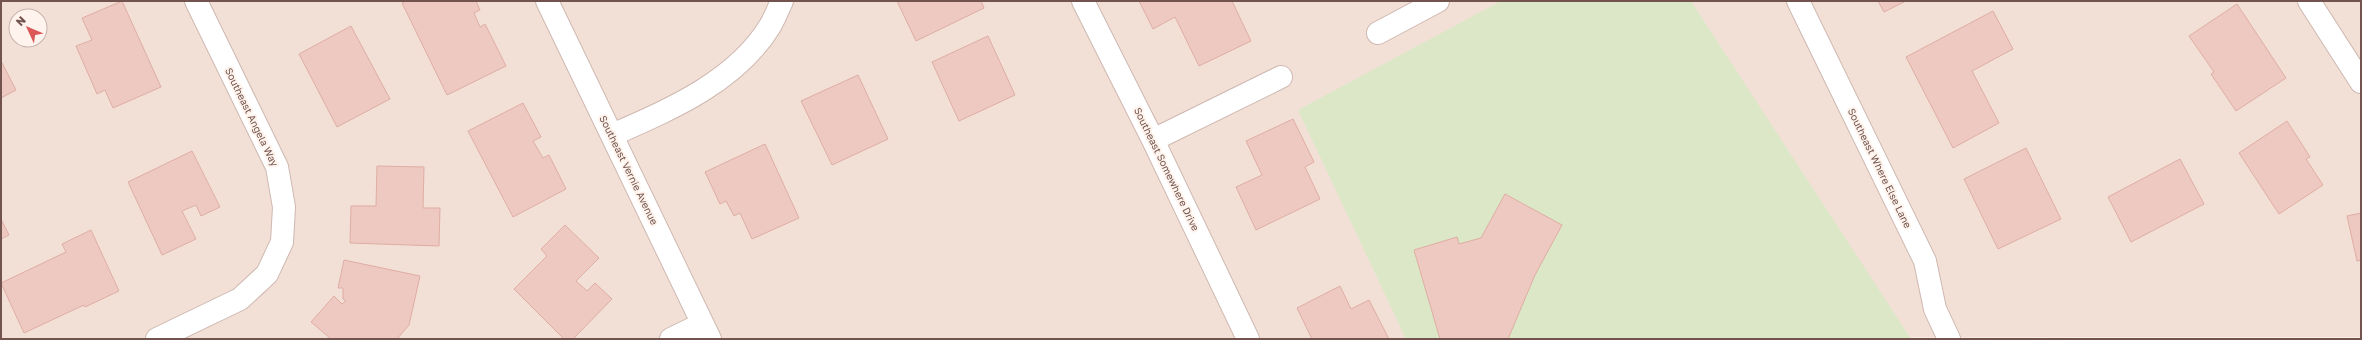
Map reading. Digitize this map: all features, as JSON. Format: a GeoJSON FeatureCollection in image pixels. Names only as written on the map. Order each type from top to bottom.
{"type":"FeatureCollection","features":[{"type":"Feature","properties":{"kind":"street","name":"Southeast Angela Way"},"geometry":{"type":"LineString","coordinates":[[157,339],[240,299],[267,274],[282,242],[284,207],[277,168],[196,1]]}},
{"type":"Feature","properties":{"kind":"street","name":"Southeast Vernie Avenue"},"geometry":{"type":"LineString","coordinates":[[547,1],[706,331]]}},
{"type":"Feature","properties":{"kind":"street"},"geometry":{"type":"LineString","coordinates":[[612,135],[662,113],[704,89],[740,61],[770,26],[782,1]]}},
{"type":"Feature","properties":{"kind":"street","name":"Southeast Somewhere Drive"},"geometry":{"type":"LineString","coordinates":[[1083,1],[1153,140],[1248,339]]}},
{"type":"Feature","properties":{"kind":"street"},"geometry":{"type":"LineString","coordinates":[[1378,33],[1438,1]]}},
{"type":"Feature","properties":{"kind":"street","name":"Southeast Where Else Lane"},"geometry":{"type":"LineString","coordinates":[[1798,1],[1925,261],[1935,309],[1949,339]]}},
{"type":"Feature","properties":{"kind":"street"},"geometry":{"type":"LineString","coordinates":[[2309,1],[2361,82]]}},
{"type":"Feature","properties":{"kind":"street"},"geometry":{"type":"LineString","coordinates":[[1153,140],[1281,76]]}},
{"type":"Feature","properties":{"kind":"street"},"geometry":{"type":"LineString","coordinates":[[671,339],[706,331]]}},
{"type":"Feature","properties":{"kind":"shaded area"},"geometry":{"type":"Polygon","coordinates":[[[1,1],[2361,1],[2361,337],[1,339],[1,1]]]}},
{"type":"Feature","properties":{"kind":"green space"},"geometry":{"type":"Polygon","coordinates":[[[1501,1],[1691,1],[1911,339],[1406,339],[1298,110],[1501,1]]]}},
{"type":"Feature","properties":{"kind":"building"},"geometry":{"type":"Polygon","coordinates":[[[122,1],[161,87],[113,108],[105,90],[97,94],[76,46],[92,40],[82,18],[122,1]]]}},
{"type":"Feature","properties":{"kind":"building"},"geometry":{"type":"Polygon","coordinates":[[[406,1],[476,1],[480,10],[474,13],[480,27],[485,24],[506,66],[447,95],[402,3],[406,1]]]}},
{"type":"Feature","properties":{"kind":"building"},"geometry":{"type":"Polygon","coordinates":[[[897,1],[981,1],[984,8],[916,41],[897,1]]]}},
{"type":"Feature","properties":{"kind":"building"},"geometry":{"type":"Polygon","coordinates":[[[1139,1],[1232,1],[1251,41],[1199,66],[1175,17],[1153,29],[1139,1]]]}},
{"type":"Feature","properties":{"kind":"building"},"geometry":{"type":"Polygon","coordinates":[[[1878,1],[1906,1],[1884,12],[1878,1]]]}},
{"type":"Feature","properties":{"kind":"building"},"geometry":{"type":"Polygon","coordinates":[[[2237,4],[2286,78],[2236,111],[2211,74],[2214,72],[2189,36],[2237,4]]]}},
{"type":"Feature","properties":{"kind":"building"},"geometry":{"type":"Polygon","coordinates":[[[1993,11],[2013,49],[1972,71],[1999,123],[1953,148],[1906,57],[1993,11]]]}},
{"type":"Feature","properties":{"kind":"building"},"geometry":{"type":"Polygon","coordinates":[[[351,26],[390,99],[337,127],[299,54],[351,26]]]}},
{"type":"Feature","properties":{"kind":"building"},"geometry":{"type":"Polygon","coordinates":[[[988,36],[1015,95],[959,121],[932,62],[988,36]]]}},
{"type":"Feature","properties":{"kind":"building"},"geometry":{"type":"Polygon","coordinates":[[[1,61],[16,90],[1,98],[1,61]]]}},
{"type":"Feature","properties":{"kind":"building"},"geometry":{"type":"Polygon","coordinates":[[[858,75],[888,139],[832,165],[801,101],[858,75]]]}},
{"type":"Feature","properties":{"kind":"building"},"geometry":{"type":"Polygon","coordinates":[[[523,103],[541,137],[533,141],[543,158],[549,155],[566,189],[513,217],[468,131],[523,103]]]}},
{"type":"Feature","properties":{"kind":"building"},"geometry":{"type":"Polygon","coordinates":[[[1293,119],[1314,162],[1305,167],[1320,199],[1256,230],[1236,187],[1262,175],[1246,141],[1293,119]]]}},
{"type":"Feature","properties":{"kind":"building"},"geometry":{"type":"Polygon","coordinates":[[[2287,121],[2310,157],[2306,159],[2323,185],[2279,214],[2239,153],[2287,121]]]}},
{"type":"Feature","properties":{"kind":"building"},"geometry":{"type":"Polygon","coordinates":[[[765,144],[799,218],[752,239],[740,213],[734,216],[726,201],[720,204],[705,172],[765,144]]]}},
{"type":"Feature","properties":{"kind":"building"},"geometry":{"type":"Polygon","coordinates":[[[2026,148],[2061,219],[1998,249],[1964,179],[2026,148]]]}},
{"type":"Feature","properties":{"kind":"building"},"geometry":{"type":"Polygon","coordinates":[[[192,151],[220,207],[201,216],[196,205],[182,211],[196,239],[162,255],[128,182],[192,151]]]}},
{"type":"Feature","properties":{"kind":"building"},"geometry":{"type":"Polygon","coordinates":[[[2180,159],[2204,204],[2131,242],[2108,197],[2180,159]]]}},
{"type":"Feature","properties":{"kind":"building"},"geometry":{"type":"Polygon","coordinates":[[[377,166],[424,167],[423,208],[440,208],[439,246],[350,243],[351,206],[376,206],[377,166]]]}},
{"type":"Feature","properties":{"kind":"building"},"geometry":{"type":"Polygon","coordinates":[[[1505,194],[1562,225],[1535,275],[1508,339],[1440,339],[1414,250],[1457,237],[1459,244],[1481,238],[1505,194]]]}},
{"type":"Feature","properties":{"kind":"building"},"geometry":{"type":"Polygon","coordinates":[[[2361,213],[2361,260],[2357,261],[2347,216],[2361,213]]]}},
{"type":"Feature","properties":{"kind":"building"},"geometry":{"type":"Polygon","coordinates":[[[1,219],[9,235],[1,239],[1,219]]]}},
{"type":"Feature","properties":{"kind":"building"},"geometry":{"type":"Polygon","coordinates":[[[565,225],[599,258],[576,281],[587,291],[595,283],[612,299],[573,339],[564,339],[514,289],[547,256],[541,249],[565,225]]]}},
{"type":"Feature","properties":{"kind":"building"},"geometry":{"type":"Polygon","coordinates":[[[91,230],[119,291],[85,307],[84,305],[24,333],[1,283],[66,252],[62,244],[91,230]]]}},
{"type":"Feature","properties":{"kind":"building"},"geometry":{"type":"Polygon","coordinates":[[[344,260],[420,276],[409,325],[397,339],[331,339],[311,322],[334,296],[342,304],[346,301],[343,299],[343,288],[338,288],[344,260]]]}},
{"type":"Feature","properties":{"kind":"building"},"geometry":{"type":"Polygon","coordinates":[[[1340,286],[1351,309],[1369,300],[1389,339],[1312,339],[1297,308],[1340,286]]]}}]}
